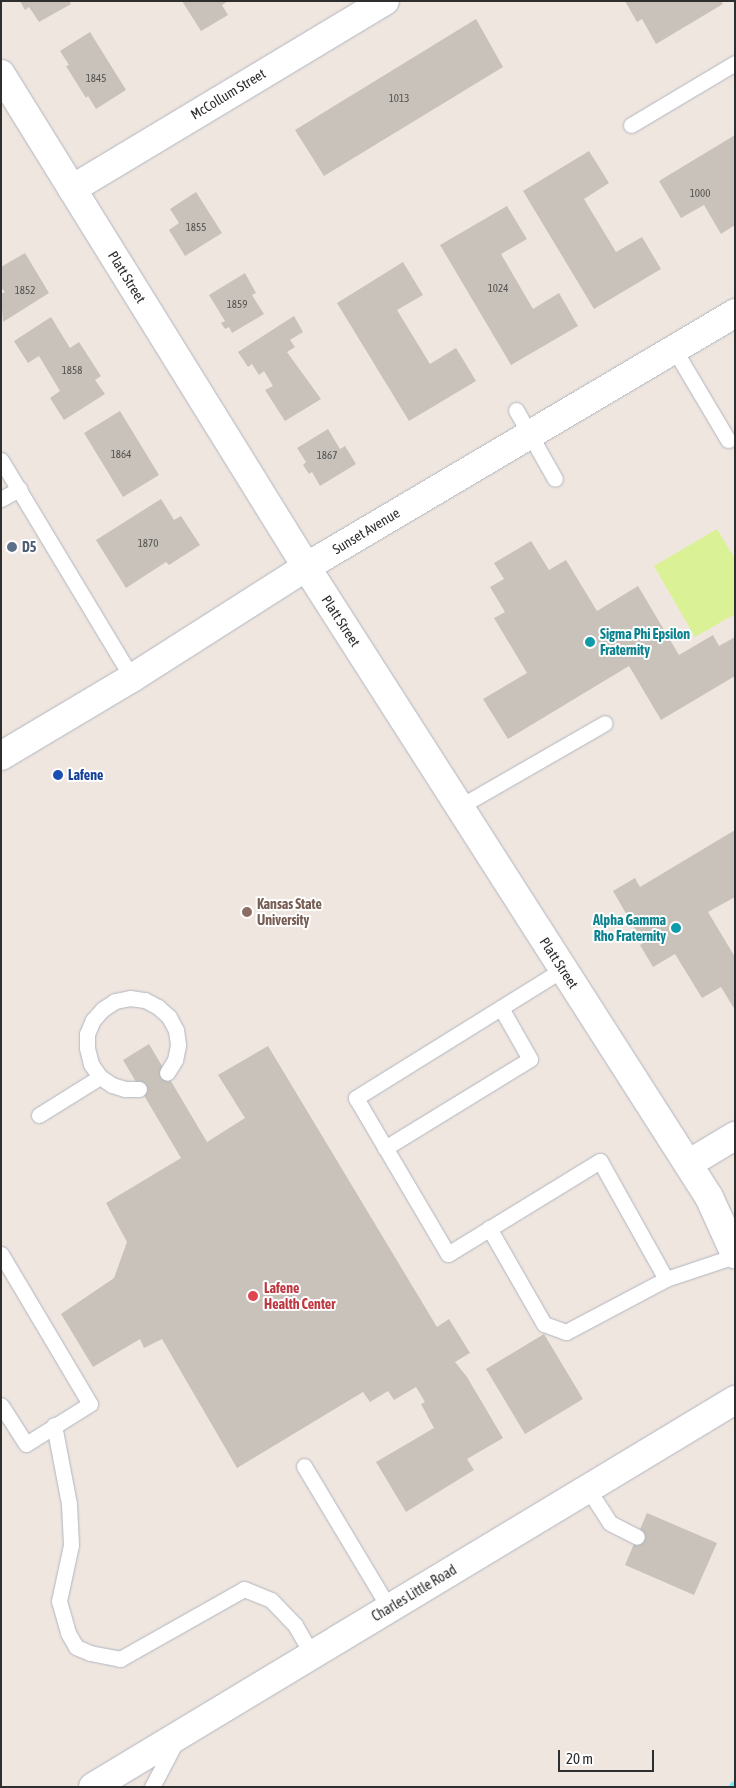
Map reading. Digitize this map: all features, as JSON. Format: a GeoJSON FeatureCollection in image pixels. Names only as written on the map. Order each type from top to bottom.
{"type":"FeatureCollection","features":[{"type":"Feature","properties":{"kind":"street","name":"McCollum Street"},"geometry":{"type":"LineString","coordinates":[[72,189],[385,1]]}},
{"type":"Feature","properties":{"kind":"street","name":"Platt Street"},"geometry":{"type":"LineString","coordinates":[[3,79],[306,567],[709,1197],[735,1255]]}},
{"type":"Feature","properties":{"kind":"street","name":"Sunset Avenue"},"geometry":{"type":"LineString","coordinates":[[1,756],[132,678],[306,567],[735,312]]}},
{"type":"Feature","properties":{"kind":"street"},"geometry":{"type":"LineString","coordinates":[[688,1164],[735,1136]]}},
{"type":"Feature","properties":{"kind":"street","name":"Charles Little Road"},"geometry":{"type":"LineString","coordinates":[[93,1787],[735,1400]]}},
{"type":"Feature","properties":{"kind":"lane"},"geometry":{"type":"LineString","coordinates":[[631,125],[735,63]]}},
{"type":"Feature","properties":{"kind":"lane"},"geometry":{"type":"LineString","coordinates":[[674,349],[728,440]]}},
{"type":"Feature","properties":{"kind":"lane"},"geometry":{"type":"LineString","coordinates":[[516,410],[555,479]]}},
{"type":"Feature","properties":{"kind":"lane"},"geometry":{"type":"LineString","coordinates":[[1,460],[132,678]]}},
{"type":"Feature","properties":{"kind":"lane"},"geometry":{"type":"LineString","coordinates":[[1,499],[18,489]]}},
{"type":"Feature","properties":{"kind":"lane"},"geometry":{"type":"LineString","coordinates":[[460,807],[606,723]]}},
{"type":"Feature","properties":{"kind":"lane"},"geometry":{"type":"LineString","coordinates":[[563,969],[356,1098],[448,1254],[600,1161],[666,1279]]}},
{"type":"Feature","properties":{"kind":"lane"},"geometry":{"type":"LineString","coordinates":[[140,1089],[125,1089],[112,1085],[100,1077],[91,1064],[87,1048],[88,1034],[93,1020],[103,1009],[116,1001],[130,998],[145,1000],[158,1007],[169,1017],[176,1030],[178,1045],[175,1060],[167,1072]]}},
{"type":"Feature","properties":{"kind":"lane"},"geometry":{"type":"LineString","coordinates":[[385,1148],[530,1059],[501,1008]]}},
{"type":"Feature","properties":{"kind":"lane"},"geometry":{"type":"LineString","coordinates":[[38,1115],[100,1077]]}},
{"type":"Feature","properties":{"kind":"lane"},"geometry":{"type":"LineString","coordinates":[[489,1228],[544,1324],[566,1332],[666,1279],[735,1255]]}},
{"type":"Feature","properties":{"kind":"lane"},"geometry":{"type":"LineString","coordinates":[[1,1254],[90,1404],[26,1444],[4,1414]]}},
{"type":"Feature","properties":{"kind":"lane"},"geometry":{"type":"LineString","coordinates":[[54,1425],[69,1504],[71,1545],[59,1601],[68,1633],[76,1647],[90,1653],[120,1659],[244,1589],[271,1600],[296,1624],[312,1654]]}},
{"type":"Feature","properties":{"kind":"lane"},"geometry":{"type":"LineString","coordinates":[[304,1466],[389,1608]]}},
{"type":"Feature","properties":{"kind":"lane"},"geometry":{"type":"LineString","coordinates":[[588,1489],[610,1523],[637,1537]]}},
{"type":"Feature","properties":{"kind":"lane"},"geometry":{"type":"LineString","coordinates":[[152,1787],[178,1735]]}},
{"type":"Feature","properties":{"kind":"green space"},"geometry":{"type":"Polygon","coordinates":[[[717,529],[735,559],[735,614],[695,637],[654,566],[717,529]]]}},
{"type":"Feature","properties":{"kind":"building"},"geometry":{"type":"Polygon","coordinates":[[[20,1],[69,1],[71,4],[39,22],[29,7],[25,10],[20,1]]]}},
{"type":"Feature","properties":{"kind":"building"},"geometry":{"type":"Polygon","coordinates":[[[182,1],[228,1],[222,5],[228,15],[201,31],[182,1]]]}},
{"type":"Feature","properties":{"kind":"building"},"geometry":{"type":"Polygon","coordinates":[[[625,1],[721,1],[723,4],[656,44],[642,19],[637,22],[625,1]]]}},
{"type":"Feature","properties":{"kind":"building"},"geometry":{"type":"Polygon","coordinates":[[[476,19],[503,67],[324,176],[295,130],[476,19]]]}},
{"type":"Feature","properties":{"kind":"building"},"geometry":{"type":"Polygon","coordinates":[[[90,32],[126,90],[96,109],[88,96],[86,98],[66,66],[69,65],[60,51],[90,32]]]}},
{"type":"Feature","properties":{"kind":"building"},"geometry":{"type":"Polygon","coordinates":[[[735,135],[735,225],[721,234],[704,205],[681,218],[659,181],[735,135]]]}},
{"type":"Feature","properties":{"kind":"building"},"geometry":{"type":"Polygon","coordinates":[[[589,151],[609,183],[584,199],[616,252],[642,237],[661,269],[594,309],[523,191],[589,151]]]}},
{"type":"Feature","properties":{"kind":"building"},"geometry":{"type":"Polygon","coordinates":[[[196,192],[222,233],[185,256],[169,230],[179,223],[170,209],[196,192]]]}},
{"type":"Feature","properties":{"kind":"building"},"geometry":{"type":"Polygon","coordinates":[[[507,206],[527,239],[501,254],[533,309],[559,293],[578,326],[511,365],[440,245],[507,206]]]}},
{"type":"Feature","properties":{"kind":"building"},"geometry":{"type":"Polygon","coordinates":[[[25,253],[49,293],[3,322],[1,294],[5,292],[1,287],[1,267],[25,253]]]}},
{"type":"Feature","properties":{"kind":"building"},"geometry":{"type":"Polygon","coordinates":[[[403,262],[423,295],[397,310],[430,364],[456,348],[476,381],[409,421],[337,303],[403,262]]]}},
{"type":"Feature","properties":{"kind":"building"},"geometry":{"type":"Polygon","coordinates":[[[245,273],[256,293],[252,295],[264,314],[232,333],[229,327],[225,329],[221,323],[225,321],[209,295],[245,273]]]}},
{"type":"Feature","properties":{"kind":"building"},"geometry":{"type":"Polygon","coordinates":[[[294,316],[303,332],[290,340],[295,347],[287,352],[321,399],[285,421],[265,390],[273,386],[264,371],[259,375],[252,364],[248,367],[238,352],[294,316]]]}},
{"type":"Feature","properties":{"kind":"building"},"geometry":{"type":"Polygon","coordinates":[[[51,317],[70,348],[79,342],[101,376],[95,380],[105,394],[64,420],[50,398],[60,391],[39,356],[28,363],[14,341],[51,317]]]}},
{"type":"Feature","properties":{"kind":"building"},"geometry":{"type":"Polygon","coordinates":[[[120,411],[159,475],[123,497],[84,433],[120,411]]]}},
{"type":"Feature","properties":{"kind":"building"},"geometry":{"type":"Polygon","coordinates":[[[328,429],[340,449],[345,446],[356,464],[320,486],[312,472],[309,474],[303,465],[306,462],[297,448],[328,429]]]}},
{"type":"Feature","properties":{"kind":"building"},"geometry":{"type":"Polygon","coordinates":[[[161,499],[174,520],[181,516],[200,545],[169,565],[166,562],[126,588],[96,540],[161,499]]]}},
{"type":"Feature","properties":{"kind":"building","name":"Sigma Phi Epsilon Fraternity"},"geometry":{"type":"Polygon","coordinates":[[[531,541],[549,570],[566,560],[597,611],[638,586],[679,655],[713,635],[719,646],[735,637],[735,676],[661,720],[629,666],[508,739],[483,699],[527,673],[494,618],[505,612],[490,587],[504,579],[494,563],[531,541]]]}},
{"type":"Feature","properties":{"kind":"building","name":"Alpha Gamma Rho Fraternity"},"geometry":{"type":"Polygon","coordinates":[[[735,830],[735,897],[708,912],[735,957],[735,1010],[721,987],[702,998],[675,954],[653,967],[640,945],[643,943],[613,891],[635,878],[640,887],[735,830]]]}},
{"type":"Feature","properties":{"kind":"building","name":"Lafene Health Center"},"geometry":{"type":"Polygon","coordinates":[[[149,1044],[207,1142],[245,1118],[218,1075],[268,1046],[437,1327],[449,1319],[470,1353],[455,1362],[467,1377],[503,1438],[467,1459],[474,1470],[406,1512],[376,1462],[434,1428],[421,1404],[425,1402],[416,1387],[394,1400],[388,1391],[370,1402],[363,1392],[237,1468],[162,1339],[144,1348],[140,1339],[93,1367],[61,1314],[114,1278],[127,1242],[106,1203],[181,1158],[123,1060],[149,1044]]]}},
{"type":"Feature","properties":{"kind":"building"},"geometry":{"type":"Polygon","coordinates":[[[544,1334],[583,1399],[525,1434],[486,1369],[544,1334]]]}},
{"type":"Feature","properties":{"kind":"building"},"geometry":{"type":"Polygon","coordinates":[[[647,1513],[717,1543],[694,1595],[625,1565],[647,1513]]]}},
{"type":"Feature","properties":{"kind":"place","name":"D5"},"geometry":{"type":"Point","coordinates":[12,547]}},
{"type":"Feature","properties":{"kind":"place","name":"Sigma Phi Epsilon Fraternity"},"geometry":{"type":"Point","coordinates":[590,642]}},
{"type":"Feature","properties":{"kind":"place","name":"Lafene"},"geometry":{"type":"Point","coordinates":[58,775]}},
{"type":"Feature","properties":{"kind":"place","name":"Kansas State University"},"geometry":{"type":"Point","coordinates":[247,912]}},
{"type":"Feature","properties":{"kind":"place","name":"Alpha Gamma Rho Fraternity"},"geometry":{"type":"Point","coordinates":[676,928]}},
{"type":"Feature","properties":{"kind":"place","name":"Lafene Health Center"},"geometry":{"type":"Point","coordinates":[253,1296]}}]}
